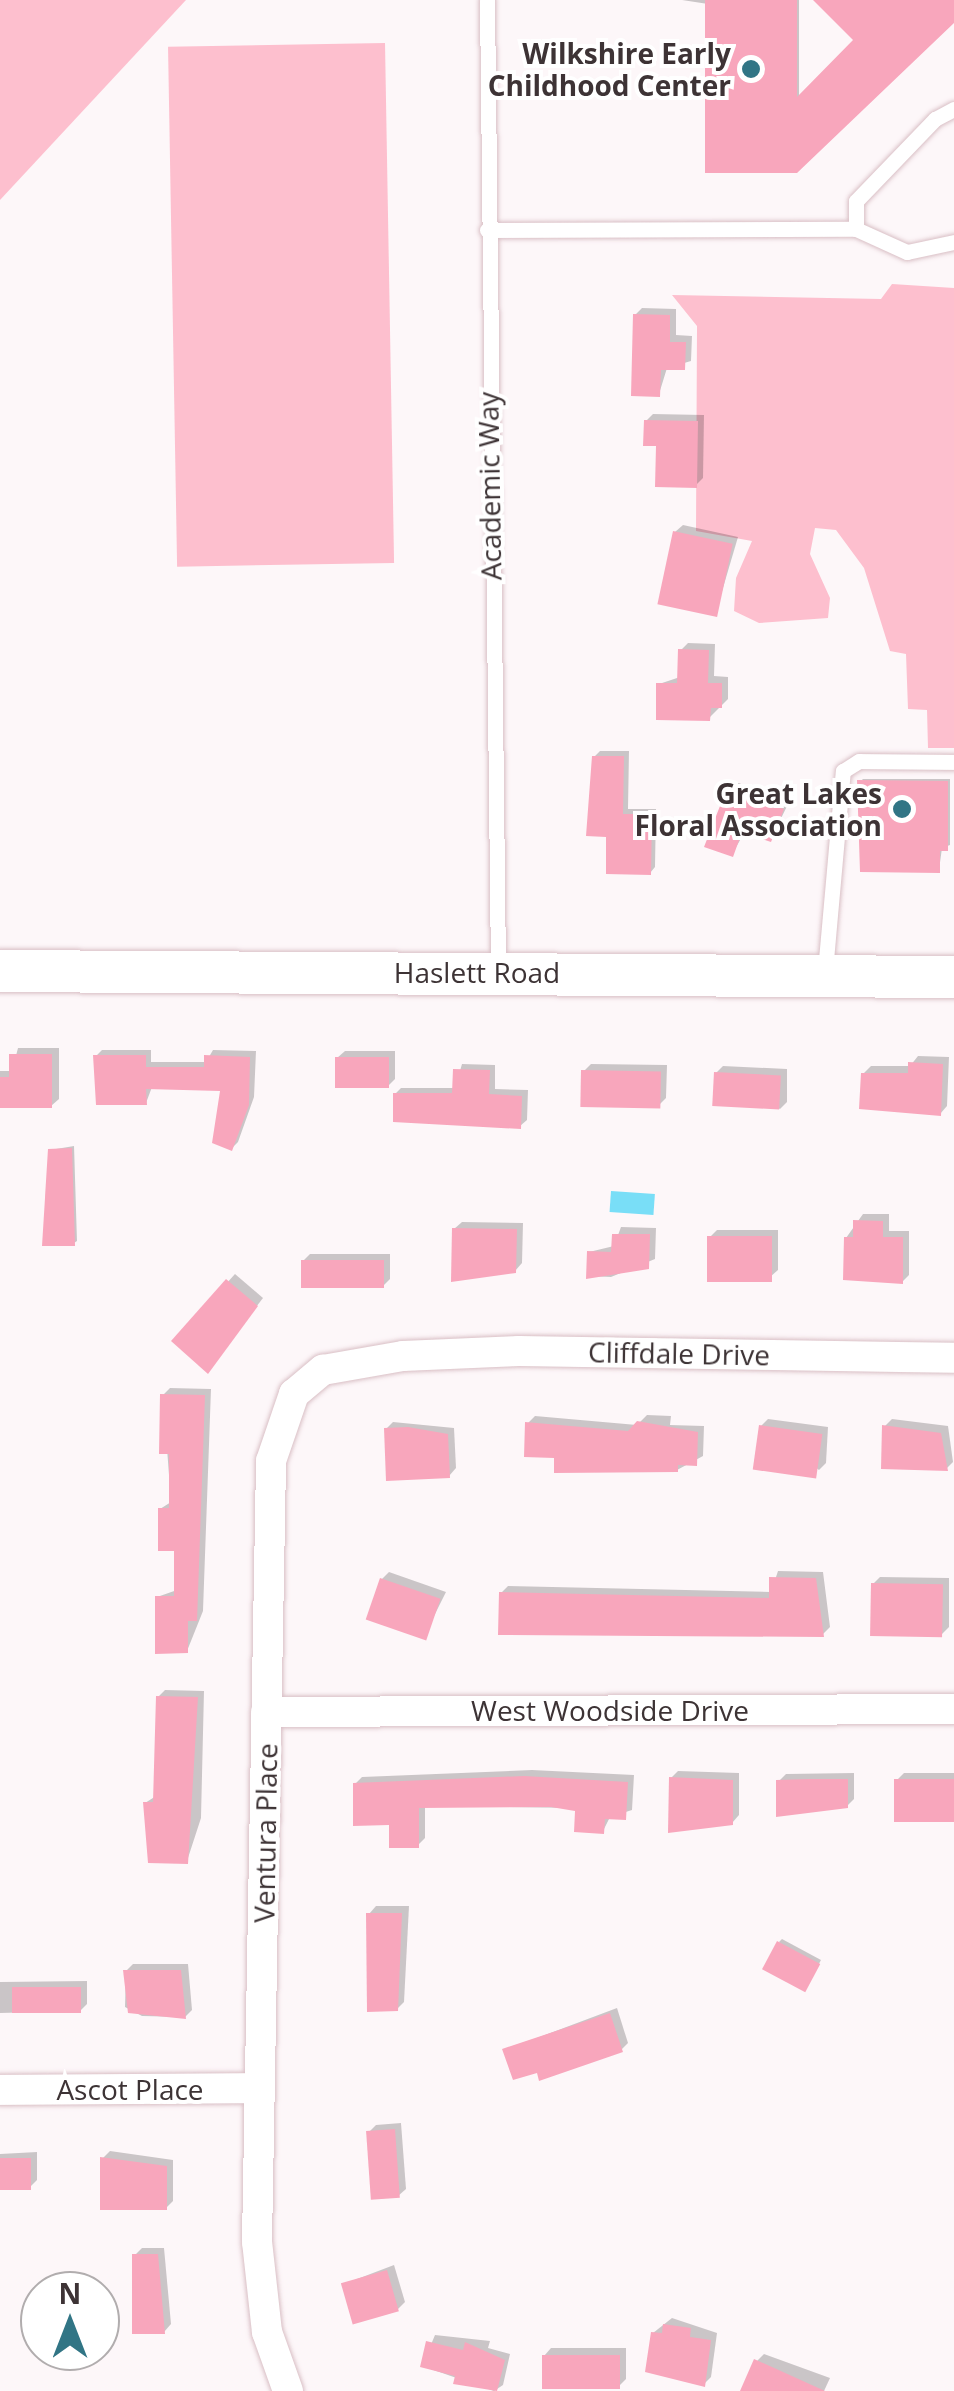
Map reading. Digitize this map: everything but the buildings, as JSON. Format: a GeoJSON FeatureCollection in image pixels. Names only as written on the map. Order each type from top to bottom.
{"type":"FeatureCollection","features":[{"type":"Feature","properties":{"kind":"street","name":"Haslett Road"},"geometry":{"type":"LineString","coordinates":[[0,971],[954,977]]}},
{"type":"Feature","properties":{"kind":"street","name":"Cliffdale Drive"},"geometry":{"type":"LineString","coordinates":[[404,1356],[519,1351],[954,1358]]}},
{"type":"Feature","properties":{"kind":"street","name":"Ventura Place"},"geometry":{"type":"LineString","coordinates":[[288,2391],[261,2305],[260,2088],[272,1461],[284,1410],[323,1370],[404,1356]]}},
{"type":"Feature","properties":{"kind":"street","name":"West Woodside Drive"},"geometry":{"type":"LineString","coordinates":[[266,1712],[954,1709]]}},
{"type":"Feature","properties":{"kind":"street","name":"Ascot Place"},"geometry":{"type":"LineString","coordinates":[[0,2090],[260,2088]]}},
{"type":"Feature","properties":{"kind":"lane","name":"Academic Way"},"geometry":{"type":"LineString","coordinates":[[487,0],[498,972]]}},
{"type":"Feature","properties":{"kind":"lane"},"geometry":{"type":"LineString","coordinates":[[856,230],[856,201],[936,119],[954,110]]}},
{"type":"Feature","properties":{"kind":"lane"},"geometry":{"type":"LineString","coordinates":[[487,230],[856,230],[892,250],[920,252],[954,242]]}},
{"type":"Feature","properties":{"kind":"lane"},"geometry":{"type":"LineString","coordinates":[[825,976],[843,771],[859,761],[954,762]]}},
{"type":"Feature","properties":{"kind":"shaded area"},"geometry":{"type":"Polygon","coordinates":[[[0,0],[186,0],[0,200],[0,0]]]}},
{"type":"Feature","properties":{"kind":"shaded area"},"geometry":{"type":"Polygon","coordinates":[[[385,43],[394,563],[177,567],[168,47],[385,43]]]}},
{"type":"Feature","properties":{"kind":"shaded area"},"geometry":{"type":"Polygon","coordinates":[[[892,284],[954,288],[954,748],[928,748],[927,710],[908,709],[906,654],[890,651],[864,568],[836,530],[815,528],[810,554],[830,598],[828,618],[759,623],[734,611],[736,578],[752,541],[696,531],[697,326],[672,295],[881,299],[892,284]]]}},
{"type":"Feature","properties":{"kind":"water"},"geometry":{"type":"Polygon","coordinates":[[[611,1191],[655,1194],[653,1215],[610,1212],[611,1191]]]}},
{"type":"Feature","properties":{"kind":"place","name":"Wilkshire Early Childhood Center"},"geometry":{"type":"Point","coordinates":[751,69]}},
{"type":"Feature","properties":{"kind":"place","name":"Great Lakes Floral Association"},"geometry":{"type":"Point","coordinates":[902,809]}}]}
